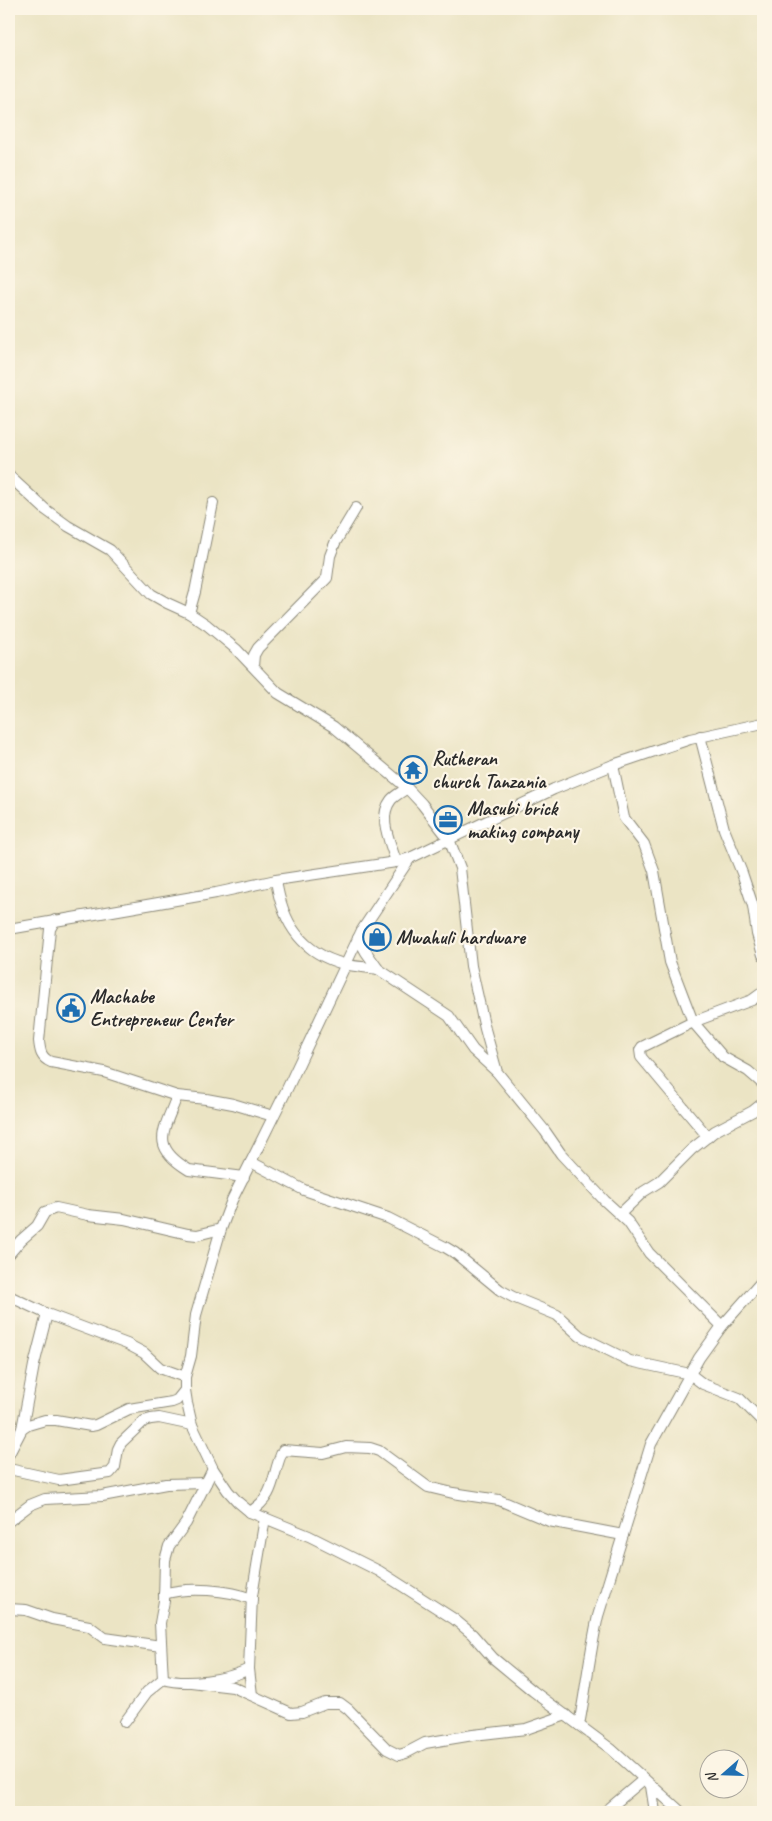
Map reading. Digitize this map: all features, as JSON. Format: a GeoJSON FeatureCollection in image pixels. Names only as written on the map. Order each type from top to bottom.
{"type":"FeatureCollection","features":[{"type":"Feature","properties":{"kind":"street"},"geometry":{"type":"LineString","coordinates":[[9,476],[46,510],[68,526],[110,550],[151,594],[201,621],[236,648],[286,698],[334,727],[408,788],[422,804],[449,839],[460,868],[472,966],[485,1029],[497,1072]]}},
{"type":"Feature","properties":{"kind":"street"},"geometry":{"type":"LineString","coordinates":[[189,614],[213,503]]}},
{"type":"Feature","properties":{"kind":"street"},"geometry":{"type":"LineString","coordinates":[[253,666],[254,655],[258,648],[327,578],[330,556],[335,543],[356,508]]}},
{"type":"Feature","properties":{"kind":"street"},"geometry":{"type":"LineString","coordinates":[[9,929],[216,893],[276,880],[396,862],[410,858],[554,788],[613,765],[700,736],[763,723]]}},
{"type":"Feature","properties":{"kind":"street"},"geometry":{"type":"LineString","coordinates":[[700,736],[724,829],[753,906],[757,934],[763,955]]}},
{"type":"Feature","properties":{"kind":"street"},"geometry":{"type":"LineString","coordinates":[[613,765],[624,818],[644,844],[654,871],[670,962],[693,1022],[723,1056],[748,1071],[763,1084]]}},
{"type":"Feature","properties":{"kind":"street"},"geometry":{"type":"LineString","coordinates":[[396,862],[385,822],[385,815],[392,799],[408,788]]}},
{"type":"Feature","properties":{"kind":"street"},"geometry":{"type":"LineString","coordinates":[[410,858],[358,938],[232,1200],[221,1228],[196,1315],[191,1356],[185,1377],[185,1390],[192,1425],[213,1469],[228,1491],[250,1512],[309,1536],[379,1571],[454,1619],[472,1634],[493,1658],[611,1749],[681,1812]]}},
{"type":"Feature","properties":{"kind":"street"},"geometry":{"type":"LineString","coordinates":[[276,880],[282,909],[292,929],[309,946],[321,955],[345,964],[378,968]]}},
{"type":"Feature","properties":{"kind":"street"},"geometry":{"type":"LineString","coordinates":[[56,920],[50,929],[44,987],[39,1041],[42,1057],[51,1062],[104,1072],[177,1096],[233,1104],[273,1116]]}},
{"type":"Feature","properties":{"kind":"street"},"geometry":{"type":"LineString","coordinates":[[358,938],[378,968],[449,1016],[473,1050],[497,1072],[545,1131],[561,1154],[605,1201],[628,1222],[649,1253],[722,1326]]}},
{"type":"Feature","properties":{"kind":"street"},"geometry":{"type":"LineString","coordinates":[[708,1137],[668,1091],[640,1054],[642,1047],[693,1022],[752,1000],[763,992]]}},
{"type":"Feature","properties":{"kind":"street"},"geometry":{"type":"LineString","coordinates":[[177,1096],[162,1138],[165,1149],[181,1165],[189,1170],[244,1177]]}},
{"type":"Feature","properties":{"kind":"street"},"geometry":{"type":"LineString","coordinates":[[620,1214],[643,1192],[659,1182],[692,1149],[721,1128],[753,1111],[763,1103]]}},
{"type":"Feature","properties":{"kind":"street"},"geometry":{"type":"LineString","coordinates":[[251,1162],[304,1190],[388,1218],[455,1253],[507,1294],[557,1315],[580,1336],[622,1358],[690,1374],[703,1384],[739,1398],[763,1422]]}},
{"type":"Feature","properties":{"kind":"street"},"geometry":{"type":"LineString","coordinates":[[9,1254],[37,1226],[45,1212],[51,1208],[115,1218],[188,1234],[197,1235],[221,1228]]}},
{"type":"Feature","properties":{"kind":"street"},"geometry":{"type":"LineString","coordinates":[[579,1724],[598,1616],[652,1444],[690,1374],[722,1326],[763,1280]]}},
{"type":"Feature","properties":{"kind":"street"},"geometry":{"type":"LineString","coordinates":[[9,1296],[47,1314],[128,1344],[144,1353],[160,1368],[185,1377]]}},
{"type":"Feature","properties":{"kind":"street"},"geometry":{"type":"LineString","coordinates":[[9,1454],[22,1429],[32,1373],[47,1314]]}},
{"type":"Feature","properties":{"kind":"street"},"geometry":{"type":"LineString","coordinates":[[22,1429],[28,1425],[45,1420],[56,1420],[86,1426],[96,1425],[129,1409],[172,1402],[185,1390]]}},
{"type":"Feature","properties":{"kind":"street"},"geometry":{"type":"LineString","coordinates":[[9,1469],[59,1480],[110,1473],[115,1468],[118,1449],[121,1443],[144,1421],[151,1418],[159,1418],[192,1425]]}},
{"type":"Feature","properties":{"kind":"street"},"geometry":{"type":"LineString","coordinates":[[250,1512],[261,1505],[269,1493],[283,1450],[323,1453],[346,1447],[370,1448],[379,1451],[428,1487],[499,1500],[549,1521],[623,1535]]}},
{"type":"Feature","properties":{"kind":"street"},"geometry":{"type":"LineString","coordinates":[[163,1680],[160,1623],[164,1594],[163,1570],[167,1552],[186,1523],[213,1469]]}},
{"type":"Feature","properties":{"kind":"street"},"geometry":{"type":"LineString","coordinates":[[9,1521],[30,1505],[45,1499],[102,1496],[166,1484],[206,1483]]}},
{"type":"Feature","properties":{"kind":"street"},"geometry":{"type":"LineString","coordinates":[[252,1695],[249,1669],[252,1599],[264,1518]]}},
{"type":"Feature","properties":{"kind":"street"},"geometry":{"type":"LineString","coordinates":[[164,1594],[178,1590],[196,1590],[241,1595],[252,1599]]}},
{"type":"Feature","properties":{"kind":"street"},"geometry":{"type":"LineString","coordinates":[[9,1609],[29,1610],[52,1619],[89,1626],[105,1638],[160,1646]]}},
{"type":"Feature","properties":{"kind":"street"},"geometry":{"type":"LineString","coordinates":[[163,1680],[174,1683],[190,1682],[233,1675],[249,1669]]}},
{"type":"Feature","properties":{"kind":"street"},"geometry":{"type":"LineString","coordinates":[[125,1722],[144,1695],[163,1680]]}},
{"type":"Feature","properties":{"kind":"street"},"geometry":{"type":"LineString","coordinates":[[190,1682],[226,1685],[296,1714],[325,1703],[340,1703],[387,1749],[399,1755],[425,1743],[526,1729],[566,1715]]}},
{"type":"Feature","properties":{"kind":"street"},"geometry":{"type":"LineString","coordinates":[[605,1812],[647,1783]]}},
{"type":"Feature","properties":{"kind":"street"},"geometry":{"type":"LineString","coordinates":[[647,1783],[655,1812]]}},
{"type":"Feature","properties":{"kind":"place","name":"Rutheran church Tanzania"},"geometry":{"type":"Point","coordinates":[413,770]}},
{"type":"Feature","properties":{"kind":"place","name":"Masubi brick making company"},"geometry":{"type":"Point","coordinates":[448,820]}},
{"type":"Feature","properties":{"kind":"place","name":"Mwahuli hardware"},"geometry":{"type":"Point","coordinates":[377,937]}},
{"type":"Feature","properties":{"kind":"place","name":"Machabe Entrepreneur Center"},"geometry":{"type":"Point","coordinates":[71,1008]}}]}
